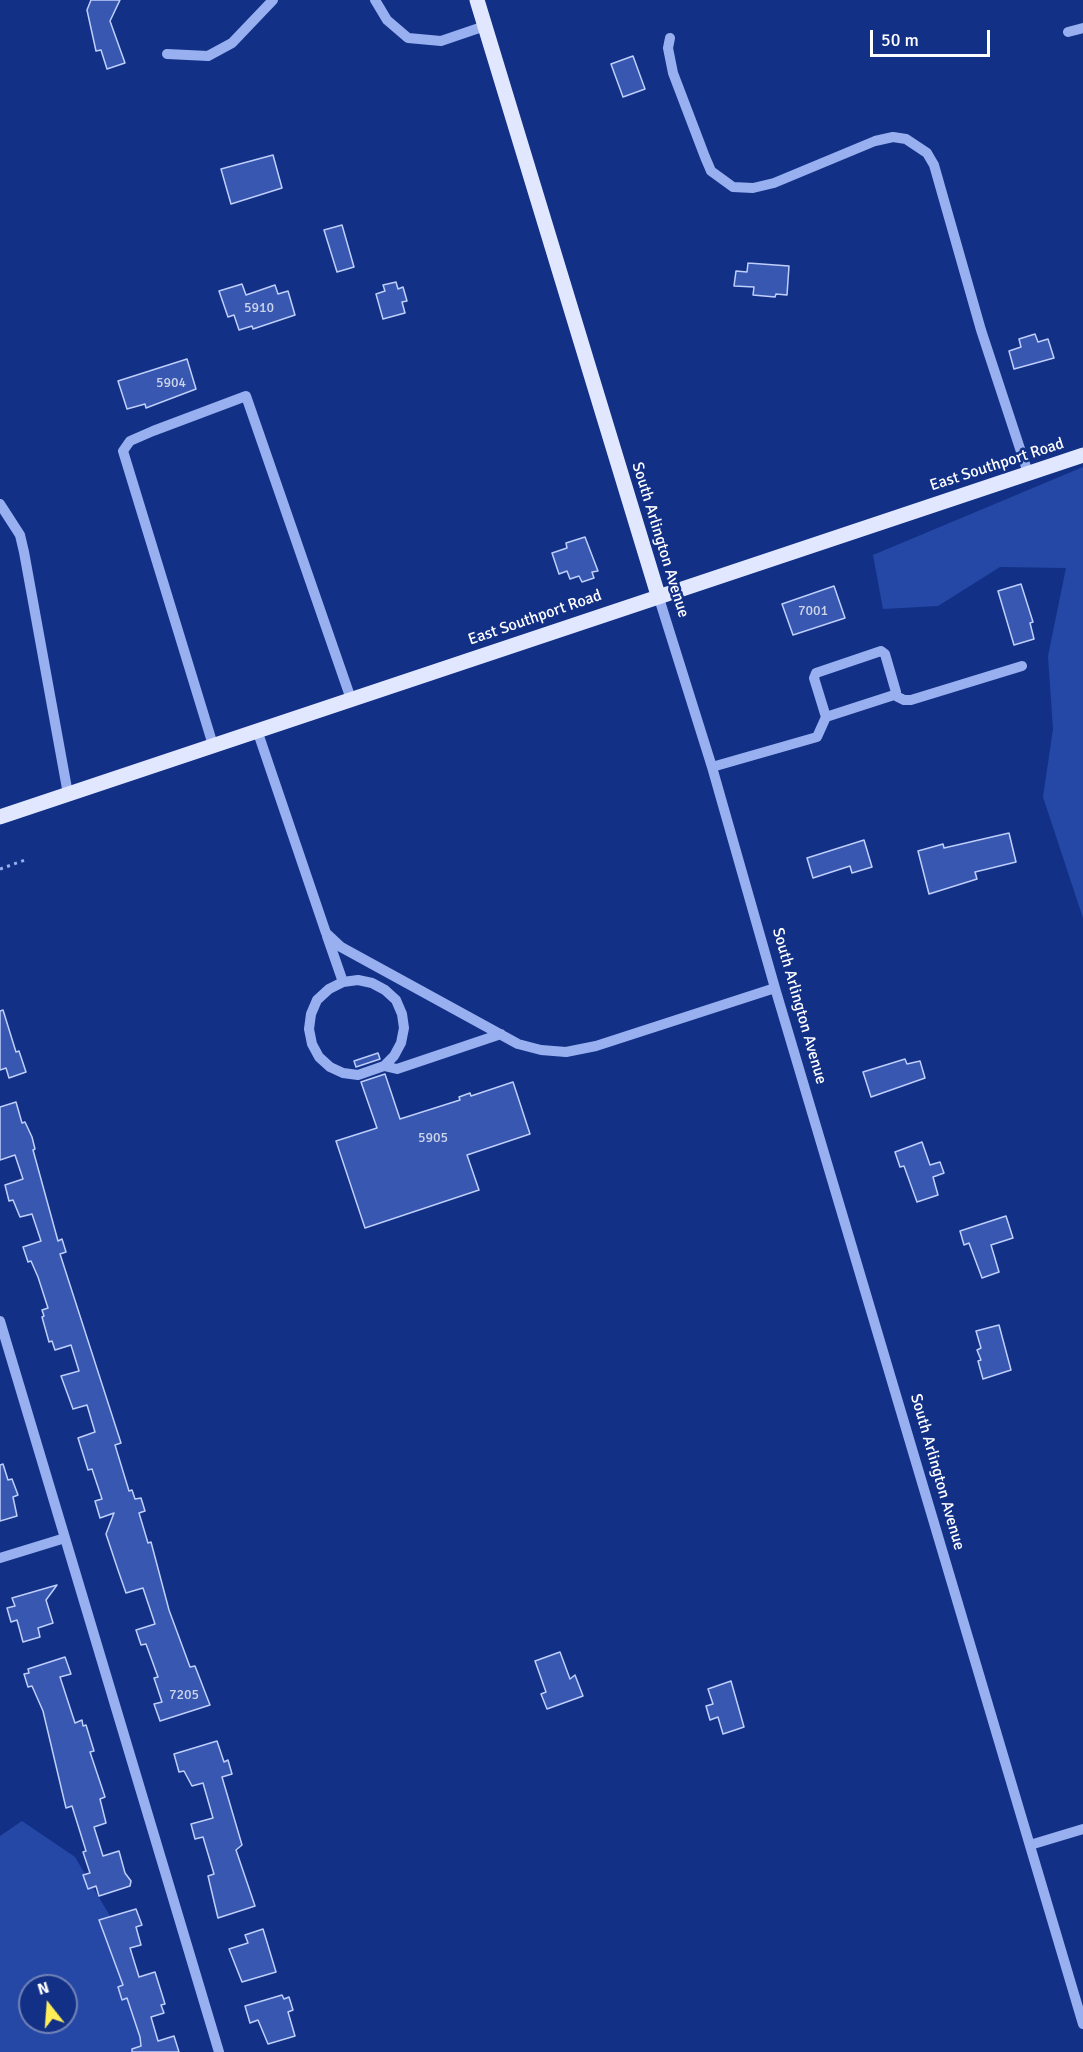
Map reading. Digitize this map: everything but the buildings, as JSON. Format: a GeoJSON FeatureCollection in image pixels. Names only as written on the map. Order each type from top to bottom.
{"type":"FeatureCollection","features":[{"type":"Feature","properties":{"kind":"main road","name":"South Arlington Avenue"},"geometry":{"type":"LineString","coordinates":[[477,0],[658,596]]}},
{"type":"Feature","properties":{"kind":"main road","name":"East Southport Road"},"geometry":{"type":"LineString","coordinates":[[0,817],[1083,455]]}},
{"type":"Feature","properties":{"kind":"street"},"geometry":{"type":"LineString","coordinates":[[167,54],[208,56],[232,43],[273,0]]}},
{"type":"Feature","properties":{"kind":"street"},"geometry":{"type":"LineString","coordinates":[[375,0],[387,20],[408,38],[441,40],[485,26]]}},
{"type":"Feature","properties":{"kind":"street"},"geometry":{"type":"LineString","coordinates":[[1068,32],[1083,28]]}},
{"type":"Feature","properties":{"kind":"street"},"geometry":{"type":"LineString","coordinates":[[670,38],[668,48],[673,73],[705,157],[711,171],[733,187],[753,188],[774,183],[893,137],[906,139],[927,153],[934,165],[981,330],[1028,473]]}},
{"type":"Feature","properties":{"kind":"street"},"geometry":{"type":"LineString","coordinates":[[213,745],[123,451],[130,441],[246,396],[351,699]]}},
{"type":"Feature","properties":{"kind":"street"},"geometry":{"type":"LineString","coordinates":[[0,504],[20,535],[69,794]]}},
{"type":"Feature","properties":{"kind":"street","name":"South Arlington Avenue"},"geometry":{"type":"LineString","coordinates":[[658,596],[712,767],[775,988],[1083,2024]]}},
{"type":"Feature","properties":{"kind":"street"},"geometry":{"type":"LineString","coordinates":[[712,767],[817,737],[826,717],[814,678],[816,673],[881,651],[885,654],[896,692],[894,695]]}},
{"type":"Feature","properties":{"kind":"street"},"geometry":{"type":"LineString","coordinates":[[826,717],[894,695],[904,700],[911,700],[1022,666]]}},
{"type":"Feature","properties":{"kind":"street"},"geometry":{"type":"LineString","coordinates":[[257,730],[343,982]]}},
{"type":"Feature","properties":{"kind":"street"},"geometry":{"type":"LineString","coordinates":[[326,933],[341,947],[518,1044],[541,1050],[566,1052],[596,1046],[775,988]]}},
{"type":"Feature","properties":{"kind":"street"},"geometry":{"type":"LineString","coordinates":[[365,981],[385,990],[396,1000],[402,1014],[404,1028],[401,1043],[394,1056],[384,1066],[358,1075],[343,1073],[324,1062],[312,1044],[309,1029],[311,1014],[317,1000],[329,989],[343,982],[365,981]]}},
{"type":"Feature","properties":{"kind":"street"},"geometry":{"type":"LineString","coordinates":[[384,1066],[397,1069],[501,1034]]}},
{"type":"Feature","properties":{"kind":"street"},"geometry":{"type":"LineString","coordinates":[[0,1321],[219,2052]]}},
{"type":"Feature","properties":{"kind":"street"},"geometry":{"type":"LineString","coordinates":[[0,1558],[65,1538]]}},
{"type":"Feature","properties":{"kind":"street"},"geometry":{"type":"LineString","coordinates":[[1030,1845],[1083,1829]]}},
{"type":"Feature","properties":{"kind":"path"},"geometry":{"type":"LineString","coordinates":[[0,869],[28,859]]}},
{"type":"Feature","properties":{"kind":"shaded area"},"geometry":{"type":"Polygon","coordinates":[[[1083,467],[1083,918],[1043,797],[1053,729],[1048,656],[1066,568],[1000,567],[938,606],[883,609],[873,555],[1083,467]]]}},
{"type":"Feature","properties":{"kind":"shaded area"},"geometry":{"type":"Polygon","coordinates":[[[22,1821],[75,1857],[120,1933],[153,2052],[0,2052],[0,1836],[22,1821]]]}}]}
